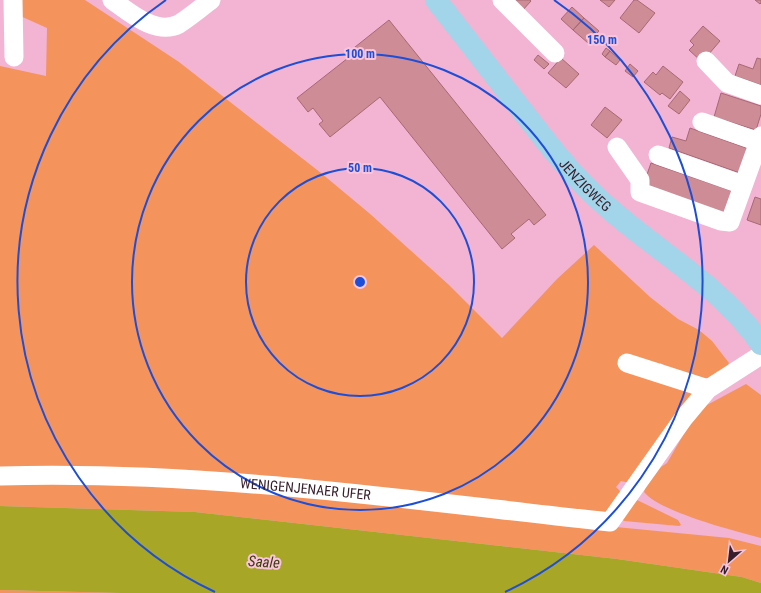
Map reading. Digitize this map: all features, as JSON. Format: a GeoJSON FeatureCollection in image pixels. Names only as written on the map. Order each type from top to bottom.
{"type":"FeatureCollection","features":[{"type":"Feature","properties":{"kind":"main road","name":"JENZIGWEG"},"geometry":{"type":"LineString","coordinates":[[436,0],[556,155],[589,190],[619,219],[720,297],[742,320],[761,344]]}},
{"type":"Feature","properties":{"kind":"street"},"geometry":{"type":"LineString","coordinates":[[13,0],[14,57]]}},
{"type":"Feature","properties":{"kind":"street"},"geometry":{"type":"LineString","coordinates":[[112,0],[136,18],[156,27],[177,25],[211,0]]}},
{"type":"Feature","properties":{"kind":"street"},"geometry":{"type":"LineString","coordinates":[[502,0],[555,53]]}},
{"type":"Feature","properties":{"kind":"street"},"geometry":{"type":"LineString","coordinates":[[706,61],[727,83],[761,95]]}},
{"type":"Feature","properties":{"kind":"street"},"geometry":{"type":"LineString","coordinates":[[616,147],[640,180],[640,192],[721,221],[730,222],[760,139],[702,122]]}},
{"type":"Feature","properties":{"kind":"street"},"geometry":{"type":"LineString","coordinates":[[658,155],[743,185]]}},
{"type":"Feature","properties":{"kind":"street"},"geometry":{"type":"LineString","coordinates":[[628,363],[708,389],[761,355]]}},
{"type":"Feature","properties":{"kind":"street","name":"WENIGENJENAER UFER"},"geometry":{"type":"LineString","coordinates":[[0,476],[133,477],[233,482],[343,492],[610,522],[683,419],[708,389]]}},
{"type":"Feature","properties":{"kind":"shaded area"},"geometry":{"type":"Polygon","coordinates":[[[17,0],[85,0],[179,62],[321,173],[369,213],[449,285],[502,338],[557,279],[594,245],[650,297],[678,319],[699,330],[712,341],[729,363],[717,376],[703,378],[688,375],[660,363],[654,380],[694,394],[630,483],[621,481],[616,487],[622,493],[612,509],[604,513],[0,472],[0,66],[46,76],[47,28],[18,15],[17,0]]]}},
{"type":"Feature","properties":{"kind":"shaded area"},"geometry":{"type":"Polygon","coordinates":[[[746,384],[761,395],[761,538],[717,526],[665,507],[644,492],[645,488],[661,467],[667,463],[693,418],[707,405],[746,384]]]}},
{"type":"Feature","properties":{"kind":"shaded area"},"geometry":{"type":"Polygon","coordinates":[[[0,479],[133,480],[729,538],[761,546],[761,583],[742,577],[617,559],[195,512],[0,506],[0,479]]]}},
{"type":"Feature","properties":{"kind":"shaded area"},"geometry":{"type":"Polygon","coordinates":[[[635,499],[678,520],[681,525],[624,521],[622,519],[635,499]]]}},
{"type":"Feature","properties":{"kind":"shaded area"},"geometry":{"type":"Polygon","coordinates":[[[0,590],[120,593],[0,593],[0,590]]]}},
{"type":"Feature","properties":{"kind":"water","name":"Saale"},"geometry":{"type":"Polygon","coordinates":[[[0,506],[195,512],[617,559],[742,577],[761,583],[761,593],[120,593],[0,590],[0,506]]]}},
{"type":"Feature","properties":{"kind":"building"},"geometry":{"type":"Polygon","coordinates":[[[514,0],[530,0],[531,1],[522,11],[514,0]]]}},
{"type":"Feature","properties":{"kind":"building"},"geometry":{"type":"Polygon","coordinates":[[[600,0],[615,0],[609,7],[600,0]]]}},
{"type":"Feature","properties":{"kind":"building"},"geometry":{"type":"Polygon","coordinates":[[[634,0],[637,0],[655,13],[639,33],[620,18],[634,0]]]}},
{"type":"Feature","properties":{"kind":"building"},"geometry":{"type":"Polygon","coordinates":[[[755,0],[761,0],[761,3],[760,4],[755,0]]]}},
{"type":"Feature","properties":{"kind":"building"},"geometry":{"type":"Polygon","coordinates":[[[572,7],[584,18],[573,30],[561,19],[572,7]]]}},
{"type":"Feature","properties":{"kind":"building"},"geometry":{"type":"Polygon","coordinates":[[[584,18],[599,31],[588,43],[573,30],[584,18]]]}},
{"type":"Feature","properties":{"kind":"building"},"geometry":{"type":"Polygon","coordinates":[[[389,20],[546,215],[534,225],[529,219],[511,234],[515,238],[502,249],[380,97],[330,137],[319,124],[323,121],[313,108],[308,112],[297,98],[348,58],[345,55],[389,20]]]}},
{"type":"Feature","properties":{"kind":"building"},"geometry":{"type":"Polygon","coordinates":[[[703,26],[720,41],[702,62],[689,50],[694,45],[690,41],[703,26]]]}},
{"type":"Feature","properties":{"kind":"building"},"geometry":{"type":"Polygon","coordinates":[[[606,48],[610,51],[605,57],[602,54],[606,48]]]}},
{"type":"Feature","properties":{"kind":"building"},"geometry":{"type":"Polygon","coordinates":[[[610,51],[620,60],[616,65],[605,57],[610,51]]]}},
{"type":"Feature","properties":{"kind":"building"},"geometry":{"type":"Polygon","coordinates":[[[538,55],[549,64],[544,69],[534,60],[538,55]]]}},
{"type":"Feature","properties":{"kind":"building"},"geometry":{"type":"Polygon","coordinates":[[[561,58],[579,74],[566,88],[548,73],[561,58]]]}},
{"type":"Feature","properties":{"kind":"building"},"geometry":{"type":"Polygon","coordinates":[[[757,58],[761,59],[761,85],[735,76],[739,64],[753,69],[757,58]]]}},
{"type":"Feature","properties":{"kind":"building"},"geometry":{"type":"Polygon","coordinates":[[[630,64],[638,71],[633,77],[625,71],[630,64]]]}},
{"type":"Feature","properties":{"kind":"building"},"geometry":{"type":"Polygon","coordinates":[[[663,66],[683,82],[670,99],[662,93],[660,95],[644,82],[653,72],[656,75],[663,66]]]}},
{"type":"Feature","properties":{"kind":"building"},"geometry":{"type":"Polygon","coordinates":[[[680,91],[690,100],[679,114],[668,106],[680,91]]]}},
{"type":"Feature","properties":{"kind":"building"},"geometry":{"type":"Polygon","coordinates":[[[721,93],[761,106],[761,114],[756,130],[714,117],[721,93]]]}},
{"type":"Feature","properties":{"kind":"building"},"geometry":{"type":"Polygon","coordinates":[[[605,107],[622,120],[607,138],[591,125],[605,107]]]}},
{"type":"Feature","properties":{"kind":"building"},"geometry":{"type":"Polygon","coordinates":[[[690,128],[749,149],[740,173],[669,148],[672,137],[686,141],[690,128]]]}},
{"type":"Feature","properties":{"kind":"building"},"geometry":{"type":"Polygon","coordinates":[[[651,163],[735,192],[727,216],[643,186],[651,163]]]}},
{"type":"Feature","properties":{"kind":"building"},"geometry":{"type":"Polygon","coordinates":[[[755,197],[761,199],[761,225],[747,220],[755,197]]]}}]}
